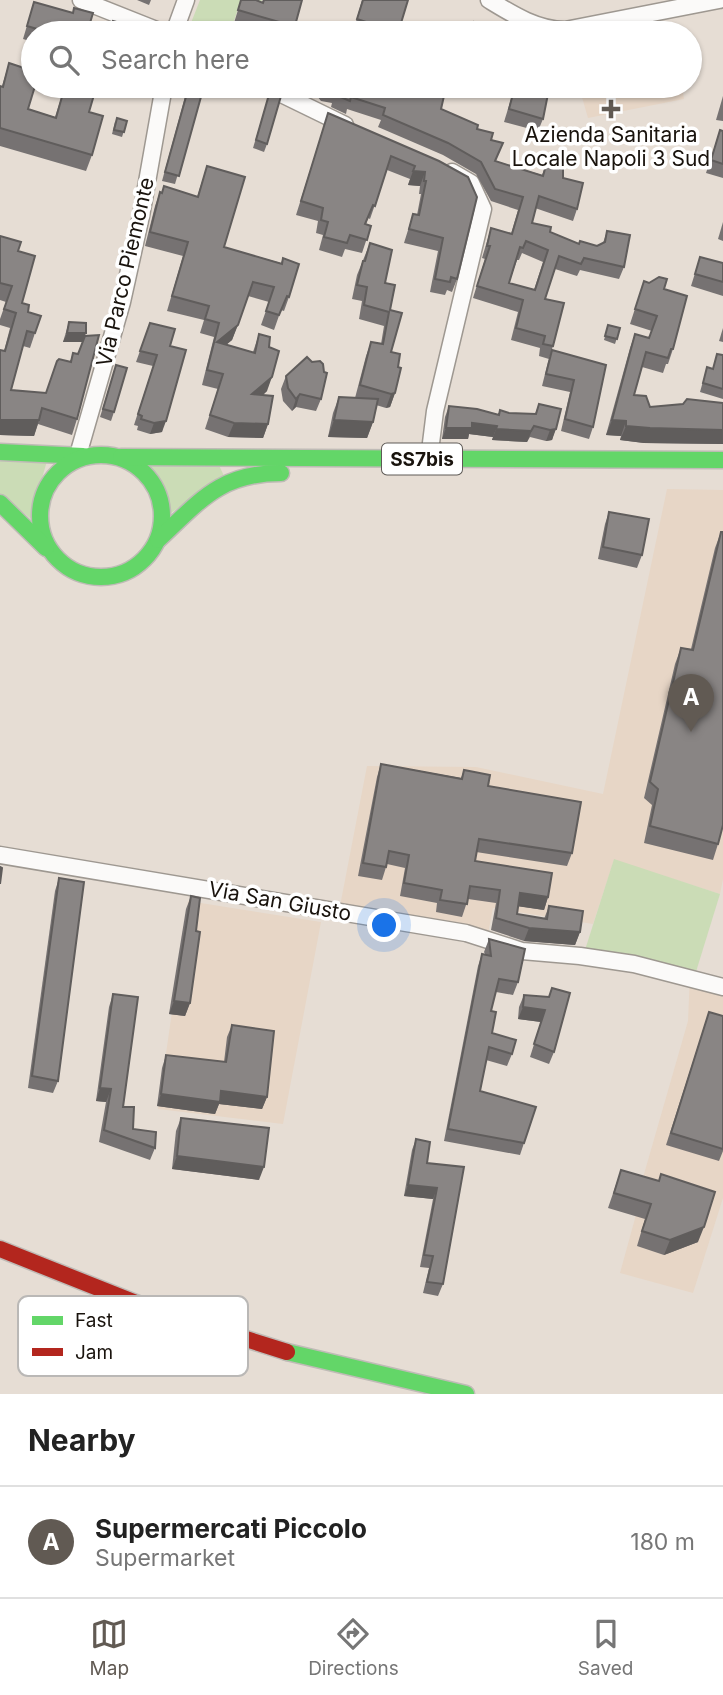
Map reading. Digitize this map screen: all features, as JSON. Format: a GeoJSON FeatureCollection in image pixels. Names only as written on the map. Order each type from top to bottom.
{"type":"FeatureCollection","features":[{"type":"Feature","properties":{"kind":"main road","name":"SS7bis"},"geometry":{"type":"LineString","coordinates":[[0,452],[80,456],[101,453],[121,457],[723,460]]}},
{"type":"Feature","properties":{"kind":"main road"},"geometry":{"type":"LineString","coordinates":[[61,563],[49,549],[42,532],[40,513],[44,495],[53,479],[80,456]]}},
{"type":"Feature","properties":{"kind":"main road"},"geometry":{"type":"LineString","coordinates":[[121,457],[138,468],[152,482],[161,500],[163,520],[158,540]]}},
{"type":"Feature","properties":{"kind":"main road"},"geometry":{"type":"LineString","coordinates":[[0,503],[61,563],[78,573],[96,578],[116,576],[133,569],[148,556],[158,540],[212,492],[236,478],[264,472],[306,474]]}},
{"type":"Feature","properties":{"kind":"main road","name":"SS7bis"},"geometry":{"type":"LineString","coordinates":[[346,474],[723,475]]}},
{"type":"Feature","properties":{"kind":"main road"},"geometry":{"type":"LineString","coordinates":[[0,1250],[116,1296]]}},
{"type":"Feature","properties":{"kind":"main road"},"geometry":{"type":"LineString","coordinates":[[248,1341],[316,1360],[466,1394]]}},
{"type":"Feature","properties":{"kind":"street"},"geometry":{"type":"LineString","coordinates":[[80,0],[133,21]]}},
{"type":"Feature","properties":{"kind":"street"},"geometry":{"type":"LineString","coordinates":[[178,21],[186,0]]}},
{"type":"Feature","properties":{"kind":"street"},"geometry":{"type":"LineString","coordinates":[[489,0],[530,21]]}},
{"type":"Feature","properties":{"kind":"street"},"geometry":{"type":"LineString","coordinates":[[611,21],[719,0]]}},
{"type":"Feature","properties":{"kind":"street","name":"Via Parco Piemonte"},"geometry":{"type":"LineString","coordinates":[[80,456],[122,302],[141,216],[162,98]]}},
{"type":"Feature","properties":{"kind":"street"},"geometry":{"type":"LineString","coordinates":[[290,98],[365,134]]}},
{"type":"Feature","properties":{"kind":"street"},"geometry":{"type":"LineString","coordinates":[[429,459],[435,411],[477,244],[483,208],[471,183],[439,165]]}},
{"type":"Feature","properties":{"kind":"street","name":"Via San Giusto"},"geometry":{"type":"LineString","coordinates":[[0,855],[466,933],[522,951],[634,964],[723,987]]}},
{"type":"Feature","properties":{"kind":"shaded area"},"geometry":{"type":"Polygon","coordinates":[[[582,98],[684,98],[684,99],[588,118],[582,98]]]}},
{"type":"Feature","properties":{"kind":"shaded area"},"geometry":{"type":"Polygon","coordinates":[[[667,489],[723,490],[723,879],[720,894],[614,860],[593,924],[493,908],[488,934],[340,906],[367,766],[476,767],[603,794],[667,489]]]}},
{"type":"Feature","properties":{"kind":"shaded area"},"geometry":{"type":"Polygon","coordinates":[[[188,901],[321,922],[283,1124],[158,1109],[188,901]]]}},
{"type":"Feature","properties":{"kind":"shaded area"},"geometry":{"type":"Polygon","coordinates":[[[690,974],[723,981],[723,1198],[693,1293],[620,1273],[642,1193],[640,1188],[688,1021],[690,974]]]}},
{"type":"Feature","properties":{"kind":"green space"},"geometry":{"type":"Polygon","coordinates":[[[200,0],[262,0],[258,12],[239,6],[234,21],[192,21],[200,0]]]}},
{"type":"Feature","properties":{"kind":"green space"},"geometry":{"type":"Polygon","coordinates":[[[0,460],[47,461],[35,502],[35,522],[0,494],[0,460]]]}},
{"type":"Feature","properties":{"kind":"green space"},"geometry":{"type":"Polygon","coordinates":[[[217,461],[224,476],[168,515],[162,488],[143,463],[217,461]]]}},
{"type":"Feature","properties":{"kind":"green space"},"geometry":{"type":"Polygon","coordinates":[[[614,859],[720,894],[695,975],[585,950],[614,859]]]}},
{"type":"Feature","properties":{"kind":"building"},"geometry":{"type":"Polygon","coordinates":[[[241,0],[263,3],[264,0],[302,0],[296,21],[276,21],[238,10],[241,0]]]}},
{"type":"Feature","properties":{"kind":"building"},"geometry":{"type":"Polygon","coordinates":[[[363,0],[408,0],[402,21],[357,19],[363,0]]]}},
{"type":"Feature","properties":{"kind":"building"},"geometry":{"type":"Polygon","coordinates":[[[34,2],[73,13],[74,8],[93,13],[91,21],[28,21],[34,2]]]}},
{"type":"Feature","properties":{"kind":"building"},"geometry":{"type":"Polygon","coordinates":[[[9,63],[21,67],[21,98],[31,98],[28,109],[56,118],[62,98],[93,98],[89,112],[103,116],[92,155],[0,128],[0,86],[3,87],[9,63]]]}},
{"type":"Feature","properties":{"kind":"building"},"geometry":{"type":"Polygon","coordinates":[[[186,98],[201,98],[179,176],[165,172],[186,98]]]}},
{"type":"Feature","properties":{"kind":"building"},"geometry":{"type":"Polygon","coordinates":[[[268,98],[280,98],[267,144],[256,140],[268,98]]]}},
{"type":"Feature","properties":{"kind":"building"},"geometry":{"type":"Polygon","coordinates":[[[354,98],[444,98],[441,109],[478,125],[477,129],[493,133],[491,140],[503,143],[495,161],[543,176],[547,162],[563,166],[563,178],[583,183],[577,209],[539,196],[532,223],[551,227],[550,232],[579,244],[580,241],[597,246],[605,242],[607,231],[630,235],[624,267],[584,258],[581,264],[559,256],[545,299],[564,303],[553,346],[543,344],[545,336],[516,328],[523,300],[477,286],[490,246],[487,246],[491,228],[512,234],[523,197],[495,189],[481,162],[448,143],[383,115],[385,108],[354,98]],[[526,241],[523,248],[520,247],[509,283],[535,290],[548,250],[526,241]]]}},
{"type":"Feature","properties":{"kind":"building"},"geometry":{"type":"Polygon","coordinates":[[[512,98],[547,98],[543,119],[509,109],[512,98]]]}},
{"type":"Feature","properties":{"kind":"building"},"geometry":{"type":"Polygon","coordinates":[[[328,113],[439,161],[468,177],[477,197],[457,279],[451,277],[450,282],[435,279],[443,238],[409,229],[413,214],[419,215],[426,181],[425,172],[413,171],[415,166],[391,156],[375,206],[373,205],[365,224],[371,226],[367,240],[350,235],[347,243],[324,237],[328,222],[321,220],[323,208],[301,201],[328,113]]]}},
{"type":"Feature","properties":{"kind":"building"},"geometry":{"type":"Polygon","coordinates":[[[117,118],[127,121],[124,132],[114,130],[117,118]]]}},
{"type":"Feature","properties":{"kind":"building"},"geometry":{"type":"Polygon","coordinates":[[[720,130],[723,131],[723,164],[711,160],[720,130]]]}},
{"type":"Feature","properties":{"kind":"building"},"geometry":{"type":"Polygon","coordinates":[[[207,166],[245,177],[224,247],[282,264],[283,258],[299,264],[289,297],[287,296],[279,315],[266,311],[274,287],[253,282],[238,325],[217,342],[255,353],[259,334],[270,337],[269,347],[279,351],[272,377],[252,394],[273,396],[268,424],[234,423],[210,415],[223,374],[207,370],[219,323],[205,319],[209,306],[172,296],[188,242],[150,232],[164,186],[198,197],[207,166]]]}},
{"type":"Feature","properties":{"kind":"building"},"geometry":{"type":"Polygon","coordinates":[[[0,236],[21,242],[18,251],[35,256],[22,303],[29,305],[28,312],[41,316],[35,333],[27,331],[11,390],[46,393],[57,361],[59,359],[71,362],[73,353],[78,354],[85,336],[99,335],[77,419],[42,408],[39,420],[0,420],[0,350],[5,351],[16,313],[4,309],[12,286],[0,283],[0,236]]]}},
{"type":"Feature","properties":{"kind":"building"},"geometry":{"type":"Polygon","coordinates":[[[370,243],[392,250],[385,283],[395,285],[390,310],[402,313],[391,352],[400,354],[398,367],[401,368],[395,393],[391,394],[360,385],[371,342],[383,344],[389,312],[364,305],[367,287],[357,285],[370,243]]]}},
{"type":"Feature","properties":{"kind":"building"},"geometry":{"type":"Polygon","coordinates":[[[700,257],[723,263],[723,282],[695,274],[700,257]]]}},
{"type":"Feature","properties":{"kind":"building"},"geometry":{"type":"Polygon","coordinates":[[[659,277],[667,279],[664,289],[687,296],[673,349],[668,358],[646,352],[634,395],[646,396],[650,407],[683,404],[687,399],[723,403],[723,430],[626,426],[626,421],[612,420],[635,334],[649,338],[657,316],[635,309],[644,281],[649,283],[659,277]]]}},
{"type":"Feature","properties":{"kind":"building"},"geometry":{"type":"Polygon","coordinates":[[[69,322],[86,323],[86,333],[67,333],[69,322]]]}},
{"type":"Feature","properties":{"kind":"building"},"geometry":{"type":"Polygon","coordinates":[[[150,323],[175,329],[170,346],[186,350],[166,421],[154,423],[141,419],[142,416],[138,414],[157,355],[140,351],[150,323]]]}},
{"type":"Feature","properties":{"kind":"building"},"geometry":{"type":"Polygon","coordinates":[[[608,325],[620,328],[617,339],[605,336],[608,325]]]}},
{"type":"Feature","properties":{"kind":"building"},"geometry":{"type":"Polygon","coordinates":[[[552,350],[606,365],[593,427],[565,419],[574,380],[546,374],[552,350]]]}},
{"type":"Feature","properties":{"kind":"building"},"geometry":{"type":"Polygon","coordinates":[[[717,354],[723,355],[723,389],[703,383],[707,367],[713,369],[717,354]]]}},
{"type":"Feature","properties":{"kind":"building"},"geometry":{"type":"Polygon","coordinates":[[[307,357],[312,362],[320,361],[327,373],[321,399],[300,394],[296,399],[288,388],[286,376],[307,357]]]}},
{"type":"Feature","properties":{"kind":"building"},"geometry":{"type":"Polygon","coordinates":[[[116,365],[127,368],[114,412],[103,409],[116,365]]]}},
{"type":"Feature","properties":{"kind":"building"},"geometry":{"type":"Polygon","coordinates":[[[339,397],[378,399],[373,422],[334,420],[339,397]]]}},
{"type":"Feature","properties":{"kind":"building"},"geometry":{"type":"Polygon","coordinates":[[[539,404],[561,409],[556,429],[534,426],[531,431],[496,429],[497,426],[472,423],[472,428],[446,428],[449,406],[499,415],[500,410],[536,414],[539,404]]]}},
{"type":"Feature","properties":{"kind":"building"},"geometry":{"type":"Polygon","coordinates":[[[609,512],[649,519],[642,555],[603,547],[609,512]]]}},
{"type":"Feature","properties":{"kind":"building"},"geometry":{"type":"Polygon","coordinates":[[[721,532],[723,825],[718,844],[650,826],[658,789],[650,782],[681,648],[693,650],[721,532]]]}},
{"type":"Feature","properties":{"kind":"building"},"geometry":{"type":"Polygon","coordinates":[[[381,764],[462,779],[464,770],[490,775],[488,786],[581,802],[572,853],[479,839],[475,861],[552,873],[548,897],[520,893],[517,914],[547,919],[549,906],[583,911],[580,932],[529,928],[496,918],[500,890],[470,886],[467,904],[440,900],[442,890],[404,883],[409,855],[389,851],[386,867],[363,863],[381,764]]]}},
{"type":"Feature","properties":{"kind":"building"},"geometry":{"type":"Polygon","coordinates":[[[59,878],[84,882],[58,1081],[32,1076],[59,878]]]}},
{"type":"Feature","properties":{"kind":"building"},"geometry":{"type":"Polygon","coordinates":[[[191,896],[200,898],[196,931],[200,932],[190,1003],[174,1001],[191,896]]]}},
{"type":"Feature","properties":{"kind":"building"},"geometry":{"type":"Polygon","coordinates":[[[489,939],[525,949],[518,982],[499,979],[491,1011],[496,1012],[492,1033],[516,1040],[512,1054],[489,1047],[480,1091],[536,1107],[524,1143],[448,1129],[482,954],[491,956],[489,939]]]}},
{"type":"Feature","properties":{"kind":"building"},"geometry":{"type":"Polygon","coordinates":[[[552,988],[570,993],[554,1052],[534,1044],[545,1010],[523,1007],[524,995],[549,997],[552,988]]]}},
{"type":"Feature","properties":{"kind":"building"},"geometry":{"type":"Polygon","coordinates":[[[113,994],[138,997],[123,1107],[134,1107],[133,1129],[156,1132],[155,1148],[104,1130],[111,1089],[100,1088],[113,994]]]}},
{"type":"Feature","properties":{"kind":"building"},"geometry":{"type":"Polygon","coordinates":[[[709,1012],[723,1016],[723,1149],[671,1133],[709,1012]]]}},
{"type":"Feature","properties":{"kind":"building"},"geometry":{"type":"Polygon","coordinates":[[[232,1025],[274,1031],[267,1097],[221,1091],[220,1102],[161,1094],[166,1055],[226,1062],[232,1025]]]}},
{"type":"Feature","properties":{"kind":"building"},"geometry":{"type":"Polygon","coordinates":[[[181,1118],[269,1128],[264,1167],[177,1156],[181,1118]]]}},
{"type":"Feature","properties":{"kind":"building"},"geometry":{"type":"Polygon","coordinates":[[[416,1139],[430,1142],[427,1163],[464,1167],[443,1284],[427,1282],[433,1256],[424,1255],[437,1188],[408,1185],[416,1139]]]}},
{"type":"Feature","properties":{"kind":"building"},"geometry":{"type":"Polygon","coordinates":[[[621,1170],[659,1181],[661,1174],[715,1192],[704,1227],[670,1240],[642,1231],[651,1204],[614,1193],[621,1170]]]}},
{"type":"Feature","properties":{"kind":"traffic: fast"},"geometry":{"type":"LineString","coordinates":[[0,452],[83,456]]}},
{"type":"Feature","properties":{"kind":"traffic: fast"},"geometry":{"type":"LineString","coordinates":[[101,455],[124,459],[144,473],[158,493],[162,516],[158,539],[144,559],[124,573],[101,577],[78,573],[58,559],[44,539],[40,516],[44,493],[58,473],[78,459],[101,455]]}},
{"type":"Feature","properties":{"kind":"traffic: fast"},"geometry":{"type":"LineString","coordinates":[[121,457],[723,460]]}},
{"type":"Feature","properties":{"kind":"traffic: fast"},"geometry":{"type":"LineString","coordinates":[[158,540],[199,502],[226,484],[260,474],[281,473]]}},
{"type":"Feature","properties":{"kind":"traffic: fast"},"geometry":{"type":"LineString","coordinates":[[0,503],[46,548]]}},
{"type":"Feature","properties":{"kind":"traffic: fast"},"geometry":{"type":"LineString","coordinates":[[287,1352],[466,1394]]}},
{"type":"Feature","properties":{"kind":"traffic: jam"},"geometry":{"type":"LineString","coordinates":[[0,1249],[118,1296]]}},
{"type":"Feature","properties":{"kind":"traffic: jam"},"geometry":{"type":"LineString","coordinates":[[248,1340],[287,1352]]}},
{"type":"Feature","properties":{"kind":"place","name":"Azienda Sanitaria Locale Napoli 3 Sud"},"geometry":{"type":"Point","coordinates":[611,109]}},
{"type":"Feature","properties":{"kind":"place","name":"Supermercati Piccolo"},"geometry":{"type":"Point","coordinates":[691,732]}}]}
